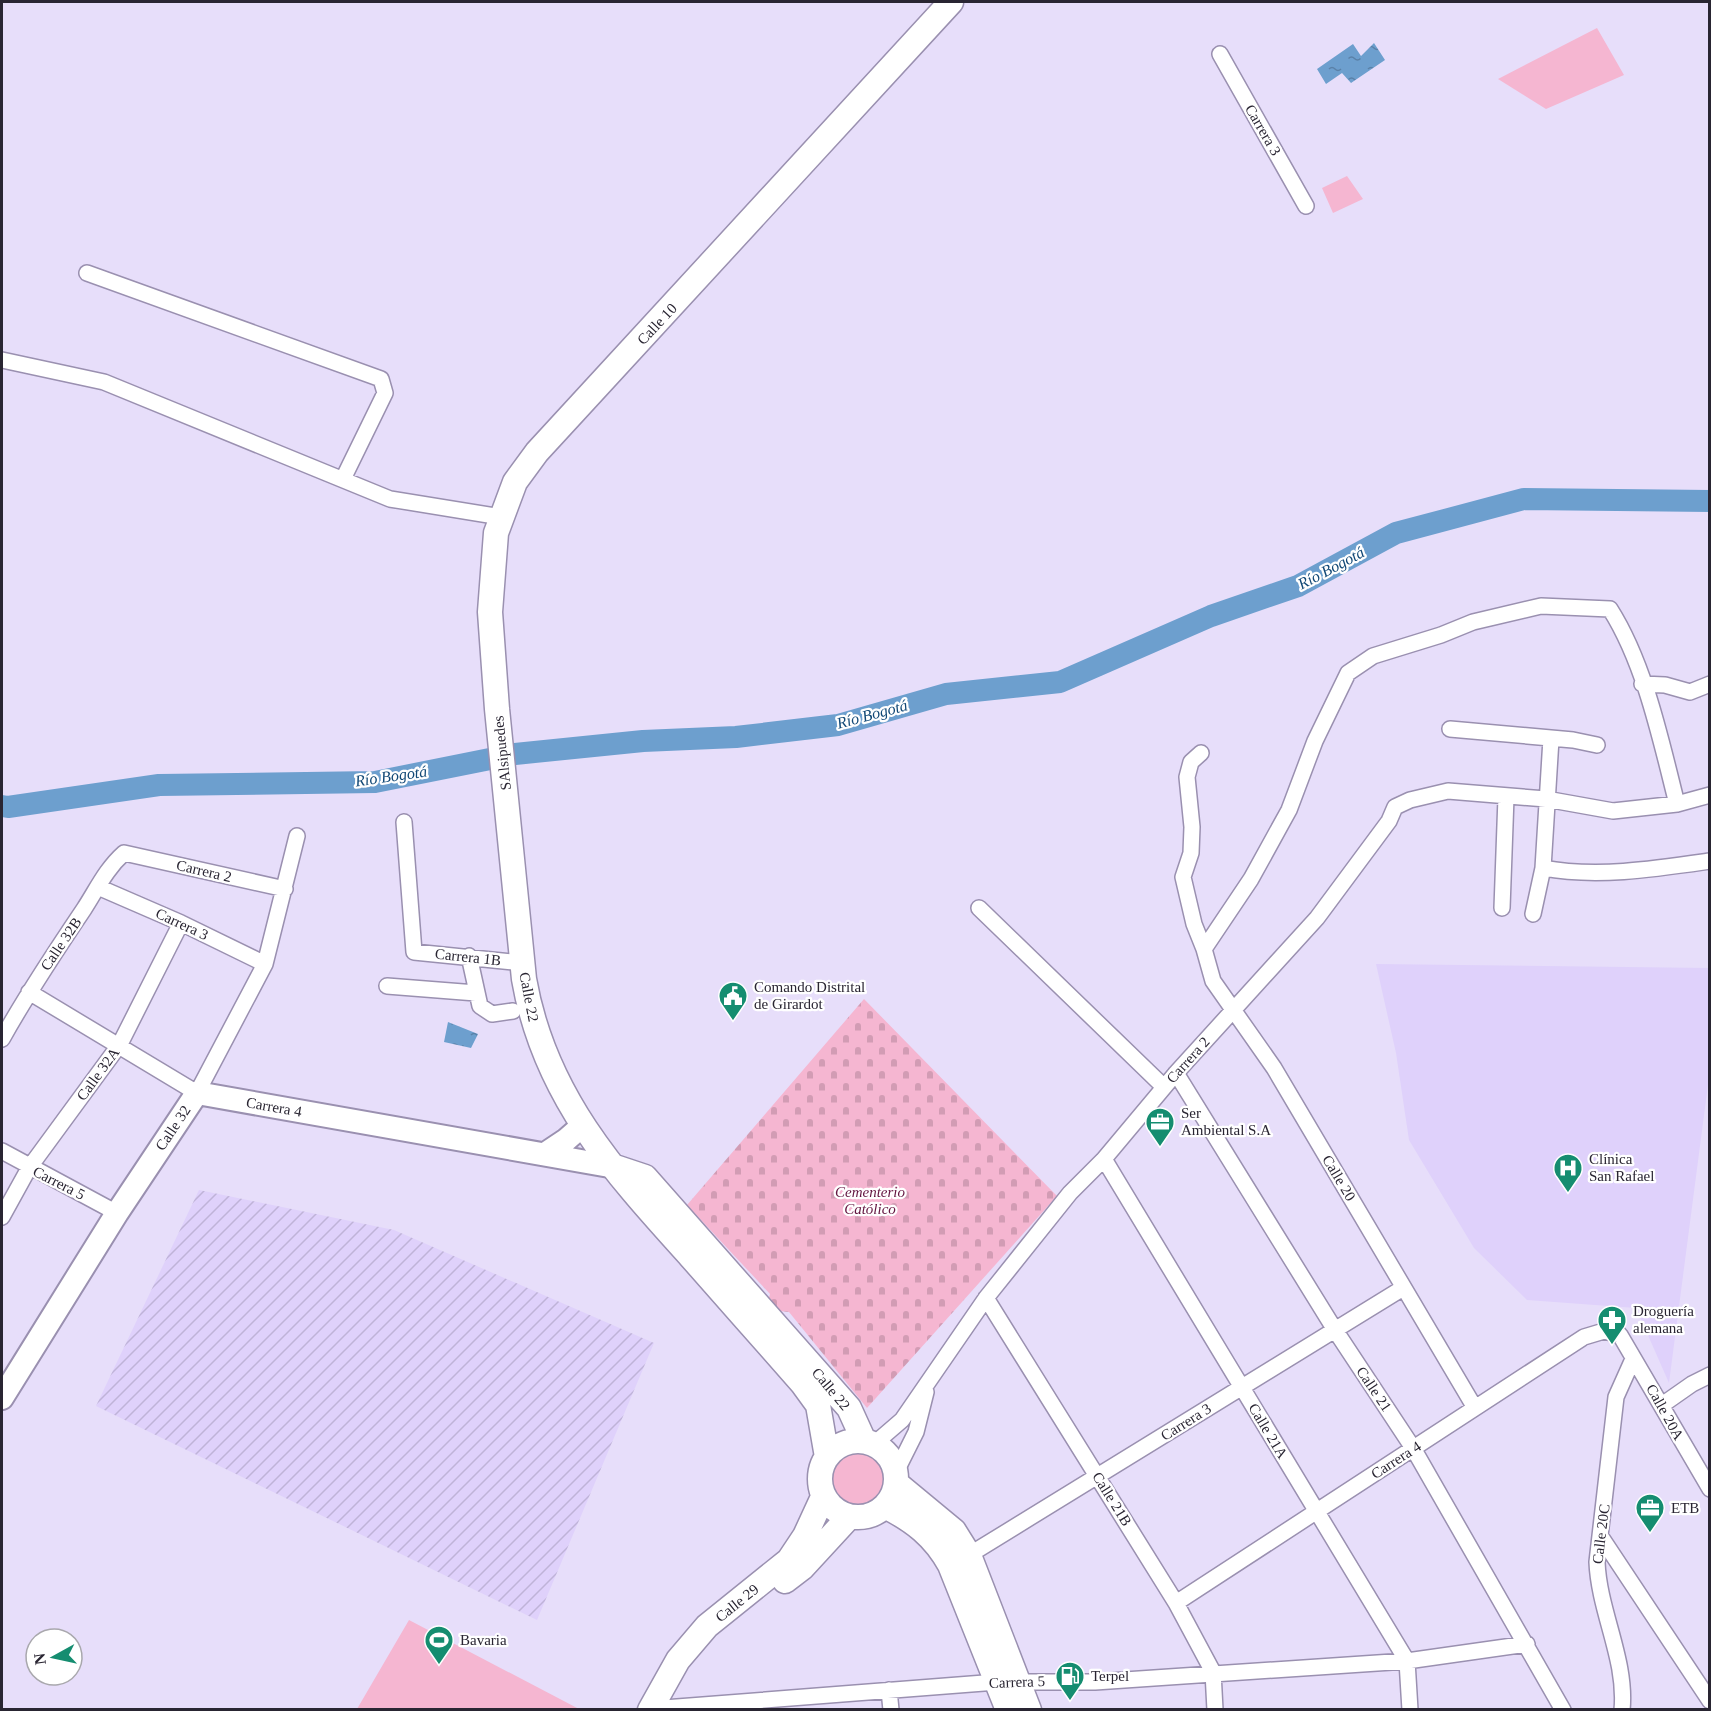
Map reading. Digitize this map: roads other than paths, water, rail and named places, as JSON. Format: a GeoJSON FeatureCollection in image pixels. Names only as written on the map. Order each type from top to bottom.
{"type":"FeatureCollection","features":[{"type":"Feature","properties":{"kind":"main road","name":"Calle 10"},"geometry":{"type":"LineString","coordinates":[[497,706],[490,612],[496,533],[515,482],[537,452],[951,2]]}},
{"type":"Feature","properties":{"kind":"main road","name":"SAlsipuedes"},"geometry":{"type":"LineString","coordinates":[[497,706],[507,804]]}},
{"type":"Feature","properties":{"kind":"main road","name":"Calle 22"},"geometry":{"type":"LineString","coordinates":[[507,804],[522,963],[530,1011],[539,1043],[560,1089],[582,1126],[615,1167],[630,1191],[802,1383],[818,1405],[826,1457]]}},
{"type":"Feature","properties":{"kind":"main road","name":"Calle 22"},"geometry":{"type":"LineString","coordinates":[[615,1167],[645,1177],[849,1408],[868,1443]]}},
{"type":"Feature","properties":{"kind":"main road"},"geometry":{"type":"LineString","coordinates":[[896,1479],[892,1496],[885,1506],[875,1514],[862,1518],[839,1513],[823,1497],[819,1476],[826,1457],[843,1444],[868,1443],[888,1456],[896,1479],[954,1531],[969,1555],[1007,1682],[1008,1710]]}},
{"type":"Feature","properties":{"kind":"main road","name":"Calle 29"},"geometry":{"type":"LineString","coordinates":[[657,1709],[678,1660],[707,1626],[789,1560],[805,1536],[823,1497]]}},
{"type":"Feature","properties":{"kind":"main road"},"geometry":{"type":"LineString","coordinates":[[885,1506],[913,1520],[938,1543],[951,1565],[1007,1682],[1029,1710]]}},
{"type":"Feature","properties":{"kind":"main road","name":"Calle 29"},"geometry":{"type":"LineString","coordinates":[[657,1709],[690,1664],[713,1638],[802,1568],[849,1517]]}},
{"type":"Feature","properties":{"kind":"street","name":"Carrera 3"},"geometry":{"type":"LineString","coordinates":[[1221,54],[1306,206]]}},
{"type":"Feature","properties":{"kind":"street"},"geometry":{"type":"LineString","coordinates":[[87,273],[381,379],[385,393],[343,479]]}},
{"type":"Feature","properties":{"kind":"street"},"geometry":{"type":"LineString","coordinates":[[2,360],[104,382],[390,499],[501,517]]}},
{"type":"Feature","properties":{"kind":"street"},"geometry":{"type":"LineString","coordinates":[[1204,949],[1251,879],[1289,810],[1315,741],[1348,673],[1373,656],[1441,635],[1473,622],[1541,606],[1610,609],[1623,630],[1642,684],[1661,742],[1677,804]]}},
{"type":"Feature","properties":{"kind":"street"},"geometry":{"type":"LineString","coordinates":[[1642,684],[1665,685],[1710,698]]}},
{"type":"Feature","properties":{"kind":"street"},"geometry":{"type":"LineString","coordinates":[[1690,692],[1710,684]]}},
{"type":"Feature","properties":{"kind":"street"},"geometry":{"type":"LineString","coordinates":[[1450,729],[1573,740],[1597,745]]}},
{"type":"Feature","properties":{"kind":"street"},"geometry":{"type":"LineString","coordinates":[[1533,914],[1543,868],[1551,739]]}},
{"type":"Feature","properties":{"kind":"street","name":"Calle 20"},"geometry":{"type":"LineString","coordinates":[[1201,753],[1191,762],[1187,777],[1192,835],[1191,853],[1183,877],[1194,924],[1213,981],[1274,1068],[1475,1408]]}},
{"type":"Feature","properties":{"kind":"street","name":"Carrera 2"},"geometry":{"type":"LineString","coordinates":[[868,1443],[902,1420],[929,1384],[986,1298],[1070,1193],[1104,1159],[1176,1073],[1317,918],[1389,821],[1395,807],[1410,800],[1448,791],[1506,797]]}},
{"type":"Feature","properties":{"kind":"street"},"geometry":{"type":"LineString","coordinates":[[1502,908],[1506,797],[1546,799],[1613,811],[1677,804],[1710,795]]}},
{"type":"Feature","properties":{"kind":"street","name":"Carrera 1B"},"geometry":{"type":"LineString","coordinates":[[404,822],[414,952],[522,963]]}},
{"type":"Feature","properties":{"kind":"street","name":"Calle 32"},"geometry":{"type":"LineString","coordinates":[[2,1398],[117,1213],[196,1093],[265,964],[297,836]]}},
{"type":"Feature","properties":{"kind":"street","name":"Carrera 2"},"geometry":{"type":"LineString","coordinates":[[124,853],[285,889]]}},
{"type":"Feature","properties":{"kind":"street","name":"Calle 32B"},"geometry":{"type":"LineString","coordinates":[[2,1039],[109,866],[124,853]]}},
{"type":"Feature","properties":{"kind":"street"},"geometry":{"type":"LineString","coordinates":[[1543,868],[1567,872],[1618,871],[1710,861]]}},
{"type":"Feature","properties":{"kind":"street","name":"Carrera 3"},"geometry":{"type":"LineString","coordinates":[[98,887],[181,923],[265,964]]}},
{"type":"Feature","properties":{"kind":"street"},"geometry":{"type":"LineString","coordinates":[[979,908],[1164,1087]]}},
{"type":"Feature","properties":{"kind":"street","name":"Calle 32A"},"geometry":{"type":"LineString","coordinates":[[2,1217],[29,1168],[120,1044],[181,923]]}},
{"type":"Feature","properties":{"kind":"street"},"geometry":{"type":"LineString","coordinates":[[469,956],[480,1005],[492,1014],[513,1011]]}},
{"type":"Feature","properties":{"kind":"street"},"geometry":{"type":"LineString","coordinates":[[387,986],[476,993]]}},
{"type":"Feature","properties":{"kind":"street","name":"Carrera 4"},"geometry":{"type":"LineString","coordinates":[[29,992],[120,1044],[196,1093],[615,1167]]}},
{"type":"Feature","properties":{"kind":"street","name":"Calle 21"},"geometry":{"type":"LineString","coordinates":[[1176,1073],[1335,1330],[1413,1448],[1563,1710]]}},
{"type":"Feature","properties":{"kind":"street"},"geometry":{"type":"LineString","coordinates":[[545,1154],[567,1140],[582,1126]]}},
{"type":"Feature","properties":{"kind":"street","name":"Carrera 5"},"geometry":{"type":"LineString","coordinates":[[2,1151],[29,1168],[117,1213]]}},
{"type":"Feature","properties":{"kind":"street","name":"Calle 21A"},"geometry":{"type":"LineString","coordinates":[[1104,1159],[1407,1661],[1410,1710]]}},
{"type":"Feature","properties":{"kind":"street","name":"Carrera 3"},"geometry":{"type":"LineString","coordinates":[[969,1555],[1403,1288]]}},
{"type":"Feature","properties":{"kind":"street","name":"Calle 21B"},"geometry":{"type":"LineString","coordinates":[[986,1298],[1176,1603],[1213,1672],[1215,1710]]}},
{"type":"Feature","properties":{"kind":"street","name":"Carrera 4"},"geometry":{"type":"LineString","coordinates":[[1176,1603],[1584,1337],[1604,1331],[1620,1335]]}},
{"type":"Feature","properties":{"kind":"street","name":"Calle 20A"},"geometry":{"type":"LineString","coordinates":[[1620,1335],[1710,1490]]}},
{"type":"Feature","properties":{"kind":"street","name":"Calle 20C"},"geometry":{"type":"LineString","coordinates":[[1622,1710],[1622,1688],[1598,1588],[1597,1562],[1602,1537],[1616,1398],[1633,1359]]}},
{"type":"Feature","properties":{"kind":"street"},"geometry":{"type":"LineString","coordinates":[[1662,1405],[1692,1384],[1710,1375]]}},
{"type":"Feature","properties":{"kind":"street","name":"Carrera 2"},"geometry":{"type":"LineString","coordinates":[[896,1479],[916,1432],[929,1384]]}},
{"type":"Feature","properties":{"kind":"street"},"geometry":{"type":"LineString","coordinates":[[1602,1537],[1710,1701]]}},
{"type":"Feature","properties":{"kind":"street","name":"Carrera 5"},"geometry":{"type":"LineString","coordinates":[[657,1709],[740,1706],[890,1690],[1007,1682],[1095,1682],[1213,1672],[1407,1661],[1527,1644]]}},
{"type":"Feature","properties":{"kind":"street"},"geometry":{"type":"LineString","coordinates":[[890,1690],[891,1710]]}},
{"type":"Feature","properties":{"kind":"water"},"geometry":{"type":"Polygon","coordinates":[[[1374,43],[1385,60],[1351,83],[1342,73],[1326,84],[1317,69],[1353,44],[1361,56],[1374,43]]]}},
{"type":"Feature","properties":{"kind":"water"},"geometry":{"type":"Polygon","coordinates":[[[448,1022],[478,1034],[471,1048],[444,1042],[448,1022]]]}},
{"type":"Feature","properties":{"kind":"waterway","name":"Río Bogotá"},"geometry":{"type":"LineString","coordinates":[[2,806],[159,785],[375,782],[515,754],[643,741],[736,737],[838,725],[946,694],[1060,682],[1211,616],[1298,586],[1396,533],[1524,499],[1710,501]]}},
{"type":"Feature","properties":{"kind":"place","name":"Comando Distrital de Girardot"},"geometry":{"type":"Point","coordinates":[733,1022]}},
{"type":"Feature","properties":{"kind":"place","name":"Ser Ambiental S.A"},"geometry":{"type":"Point","coordinates":[1160,1148]}},
{"type":"Feature","properties":{"kind":"place","name":"Clínica San Rafael"},"geometry":{"type":"Point","coordinates":[1568,1194]}},
{"type":"Feature","properties":{"kind":"place","name":"Droguería alemana"},"geometry":{"type":"Point","coordinates":[1612,1346]}},
{"type":"Feature","properties":{"kind":"place","name":"ETB"},"geometry":{"type":"Point","coordinates":[1650,1534]}},
{"type":"Feature","properties":{"kind":"place","name":"Bavaria"},"geometry":{"type":"Point","coordinates":[439,1666]}},
{"type":"Feature","properties":{"kind":"place","name":"Terpel"},"geometry":{"type":"Point","coordinates":[1070,1702]}},
{"type":"Feature","properties":{"kind":"park label","name":"Cementerio Católico"},"geometry":{"type":"Point","coordinates":[870,1200]}}]}
